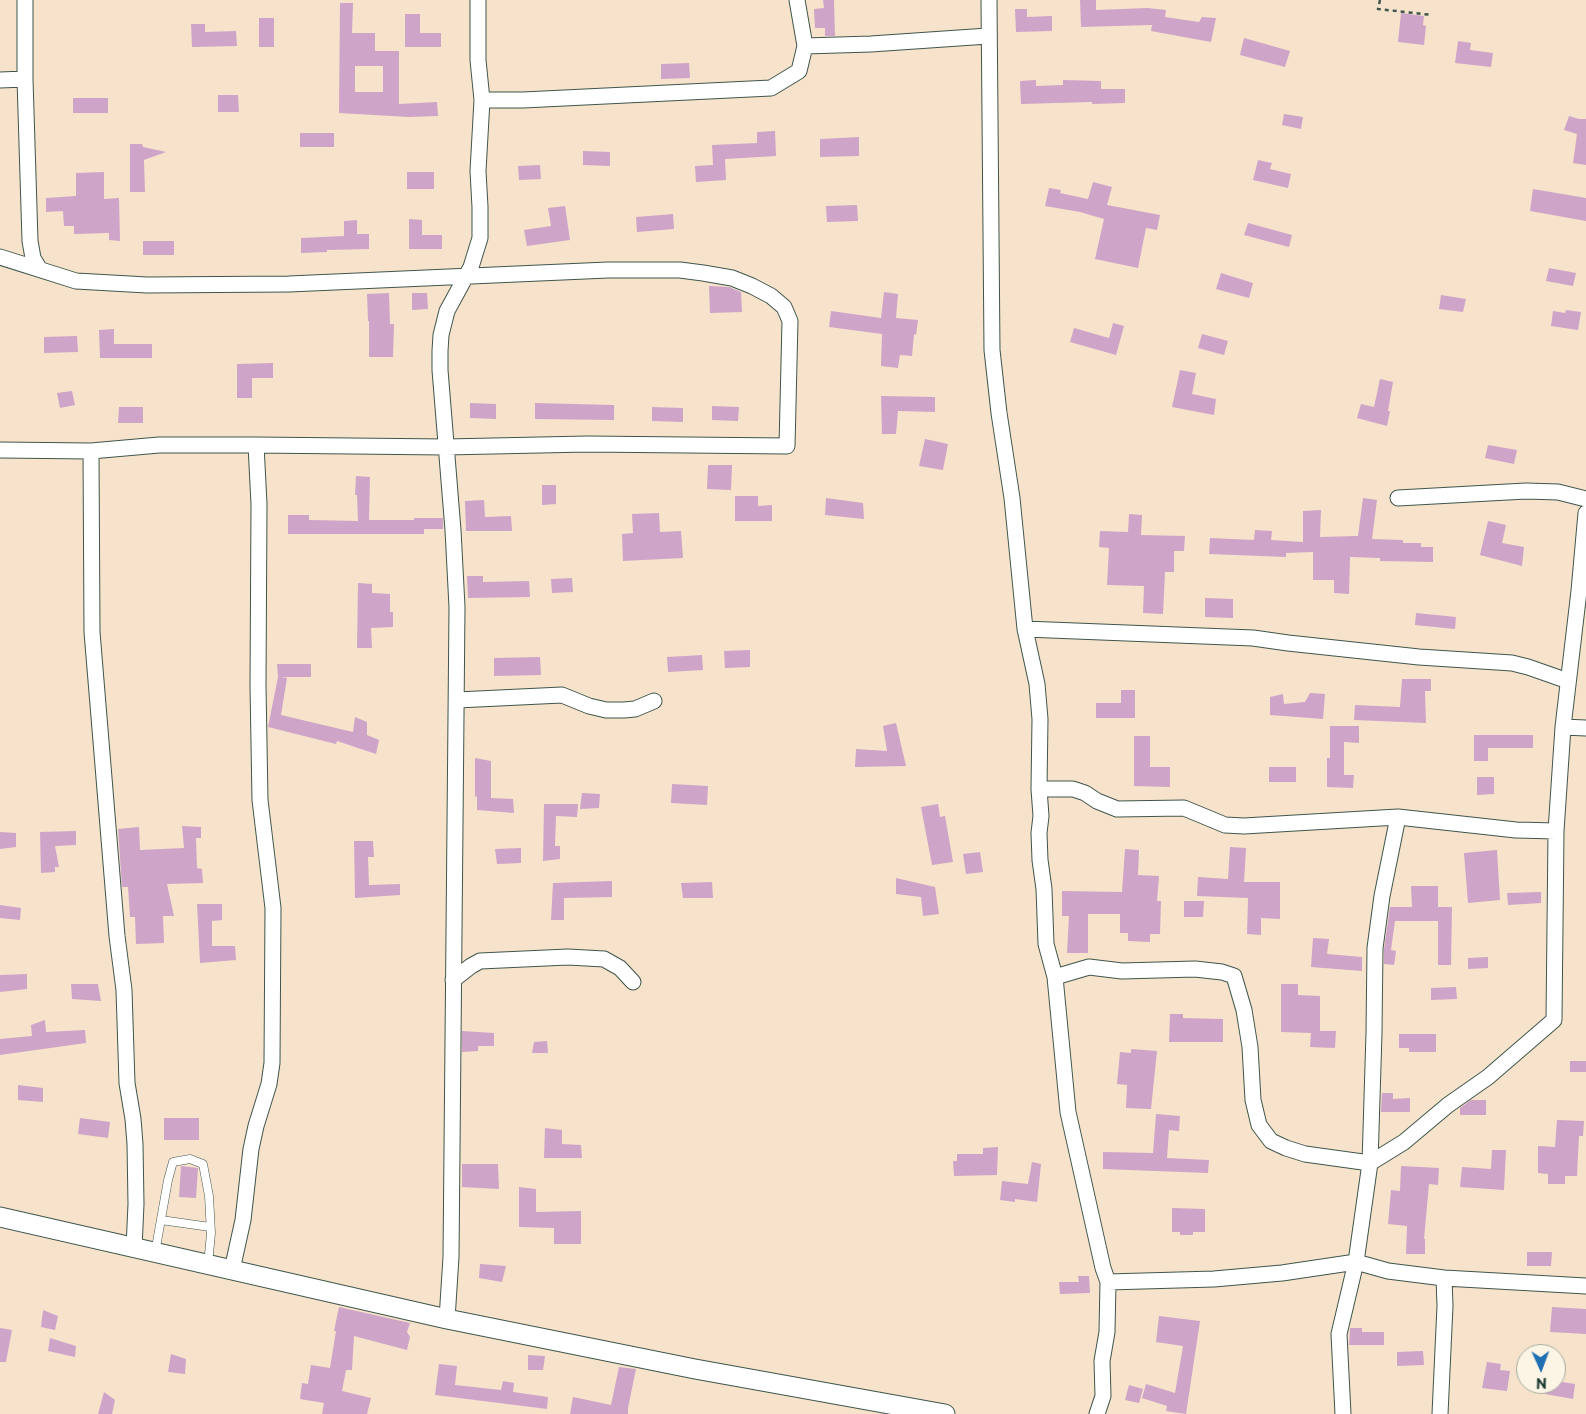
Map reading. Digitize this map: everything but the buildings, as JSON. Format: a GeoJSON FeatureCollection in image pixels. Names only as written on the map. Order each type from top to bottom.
{"type":"FeatureCollection","features":[{"type":"Feature","properties":{"kind":"street"},"geometry":{"type":"LineString","coordinates":[[25,0],[25,79],[30,241],[33,258],[39,268]]}},
{"type":"Feature","properties":{"kind":"street"},"geometry":{"type":"LineString","coordinates":[[447,1319],[451,1257],[457,700],[456,607],[440,370],[441,335],[447,310],[473,262],[480,238],[478,171],[482,100],[478,60],[478,0]]}},
{"type":"Feature","properties":{"kind":"street"},"geometry":{"type":"LineString","coordinates":[[482,100],[523,100],[771,88],[799,70],[805,46],[797,0]]}},
{"type":"Feature","properties":{"kind":"street"},"geometry":{"type":"LineString","coordinates":[[989,0],[992,350],[1012,498],[1025,629],[1037,684],[1040,719],[1040,860],[1044,889],[1046,944],[1055,978],[1068,1112],[1103,1268],[1108,1282],[1107,1332],[1102,1361],[1103,1396],[1097,1414]]}},
{"type":"Feature","properties":{"kind":"street"},"geometry":{"type":"LineString","coordinates":[[805,46],[872,44],[988,36]]}},
{"type":"Feature","properties":{"kind":"street"},"geometry":{"type":"LineString","coordinates":[[0,80],[25,79]]}},
{"type":"Feature","properties":{"kind":"street"},"geometry":{"type":"LineString","coordinates":[[0,257],[39,268],[53,275],[76,282],[147,284],[289,284],[608,270],[680,270],[703,272],[732,278],[752,286],[771,296],[784,307],[790,321],[787,446],[587,444],[446,447],[160,445],[91,451],[0,450]]}},
{"type":"Feature","properties":{"kind":"street"},"geometry":{"type":"LineString","coordinates":[[232,1270],[243,1220],[251,1149],[269,1084],[272,1063],[273,908],[260,800],[258,686],[259,504],[256,445]]}},
{"type":"Feature","properties":{"kind":"street"},"geometry":{"type":"LineString","coordinates":[[91,451],[92,632],[117,936],[124,990],[127,1083],[134,1128],[136,1204],[134,1248]]}},
{"type":"Feature","properties":{"kind":"street"},"geometry":{"type":"LineString","coordinates":[[1398,498],[1526,491],[1558,492],[1586,498]]}},
{"type":"Feature","properties":{"kind":"street"},"geometry":{"type":"LineString","coordinates":[[1055,978],[1089,967],[1122,971],[1195,969],[1222,972],[1234,976],[1244,1010],[1250,1047],[1253,1100],[1258,1125],[1270,1141],[1286,1148],[1305,1154],[1370,1163],[1404,1142],[1448,1105],[1488,1077],[1554,1020],[1556,831],[1563,728],[1586,513]]}},
{"type":"Feature","properties":{"kind":"street"},"geometry":{"type":"LineString","coordinates":[[1025,629],[1253,638],[1288,644],[1419,657],[1512,663],[1568,681]]}},
{"type":"Feature","properties":{"kind":"street"},"geometry":{"type":"LineString","coordinates":[[457,700],[562,695],[589,706],[606,710],[635,708],[654,701]]}},
{"type":"Feature","properties":{"kind":"street"},"geometry":{"type":"LineString","coordinates":[[1563,728],[1586,728]]}},
{"type":"Feature","properties":{"kind":"street"},"geometry":{"type":"LineString","coordinates":[[1039,789],[1073,789],[1117,809],[1184,808],[1225,825],[1244,826],[1398,817],[1516,830],[1556,831]]}},
{"type":"Feature","properties":{"kind":"street"},"geometry":{"type":"LineString","coordinates":[[1343,1414],[1339,1334],[1343,1310],[1356,1262],[1370,1163],[1375,948],[1382,896],[1398,817]]}},
{"type":"Feature","properties":{"kind":"street"},"geometry":{"type":"LineString","coordinates":[[453,980],[480,961],[568,957],[604,959],[620,968],[633,982]]}},
{"type":"Feature","properties":{"kind":"street"},"geometry":{"type":"LineString","coordinates":[[0,1217],[447,1319],[686,1367],[945,1414]]}},
{"type":"Feature","properties":{"kind":"street"},"geometry":{"type":"LineString","coordinates":[[1108,1282],[1214,1279],[1282,1273],[1356,1262],[1388,1271],[1444,1278],[1586,1286]]}},
{"type":"Feature","properties":{"kind":"street"},"geometry":{"type":"LineString","coordinates":[[1440,1414],[1445,1306],[1444,1278]]}},
{"type":"Feature","properties":{"kind":"lane"},"geometry":{"type":"LineString","coordinates":[[155,1253],[173,1162],[190,1159],[203,1164],[209,1196],[208,1265]]}},
{"type":"Feature","properties":{"kind":"lane"},"geometry":{"type":"LineString","coordinates":[[161,1220],[210,1227]]}},
{"type":"Feature","properties":{"kind":"path"},"geometry":{"type":"LineString","coordinates":[[1380,0],[1378,9],[1432,15]]}}]}
